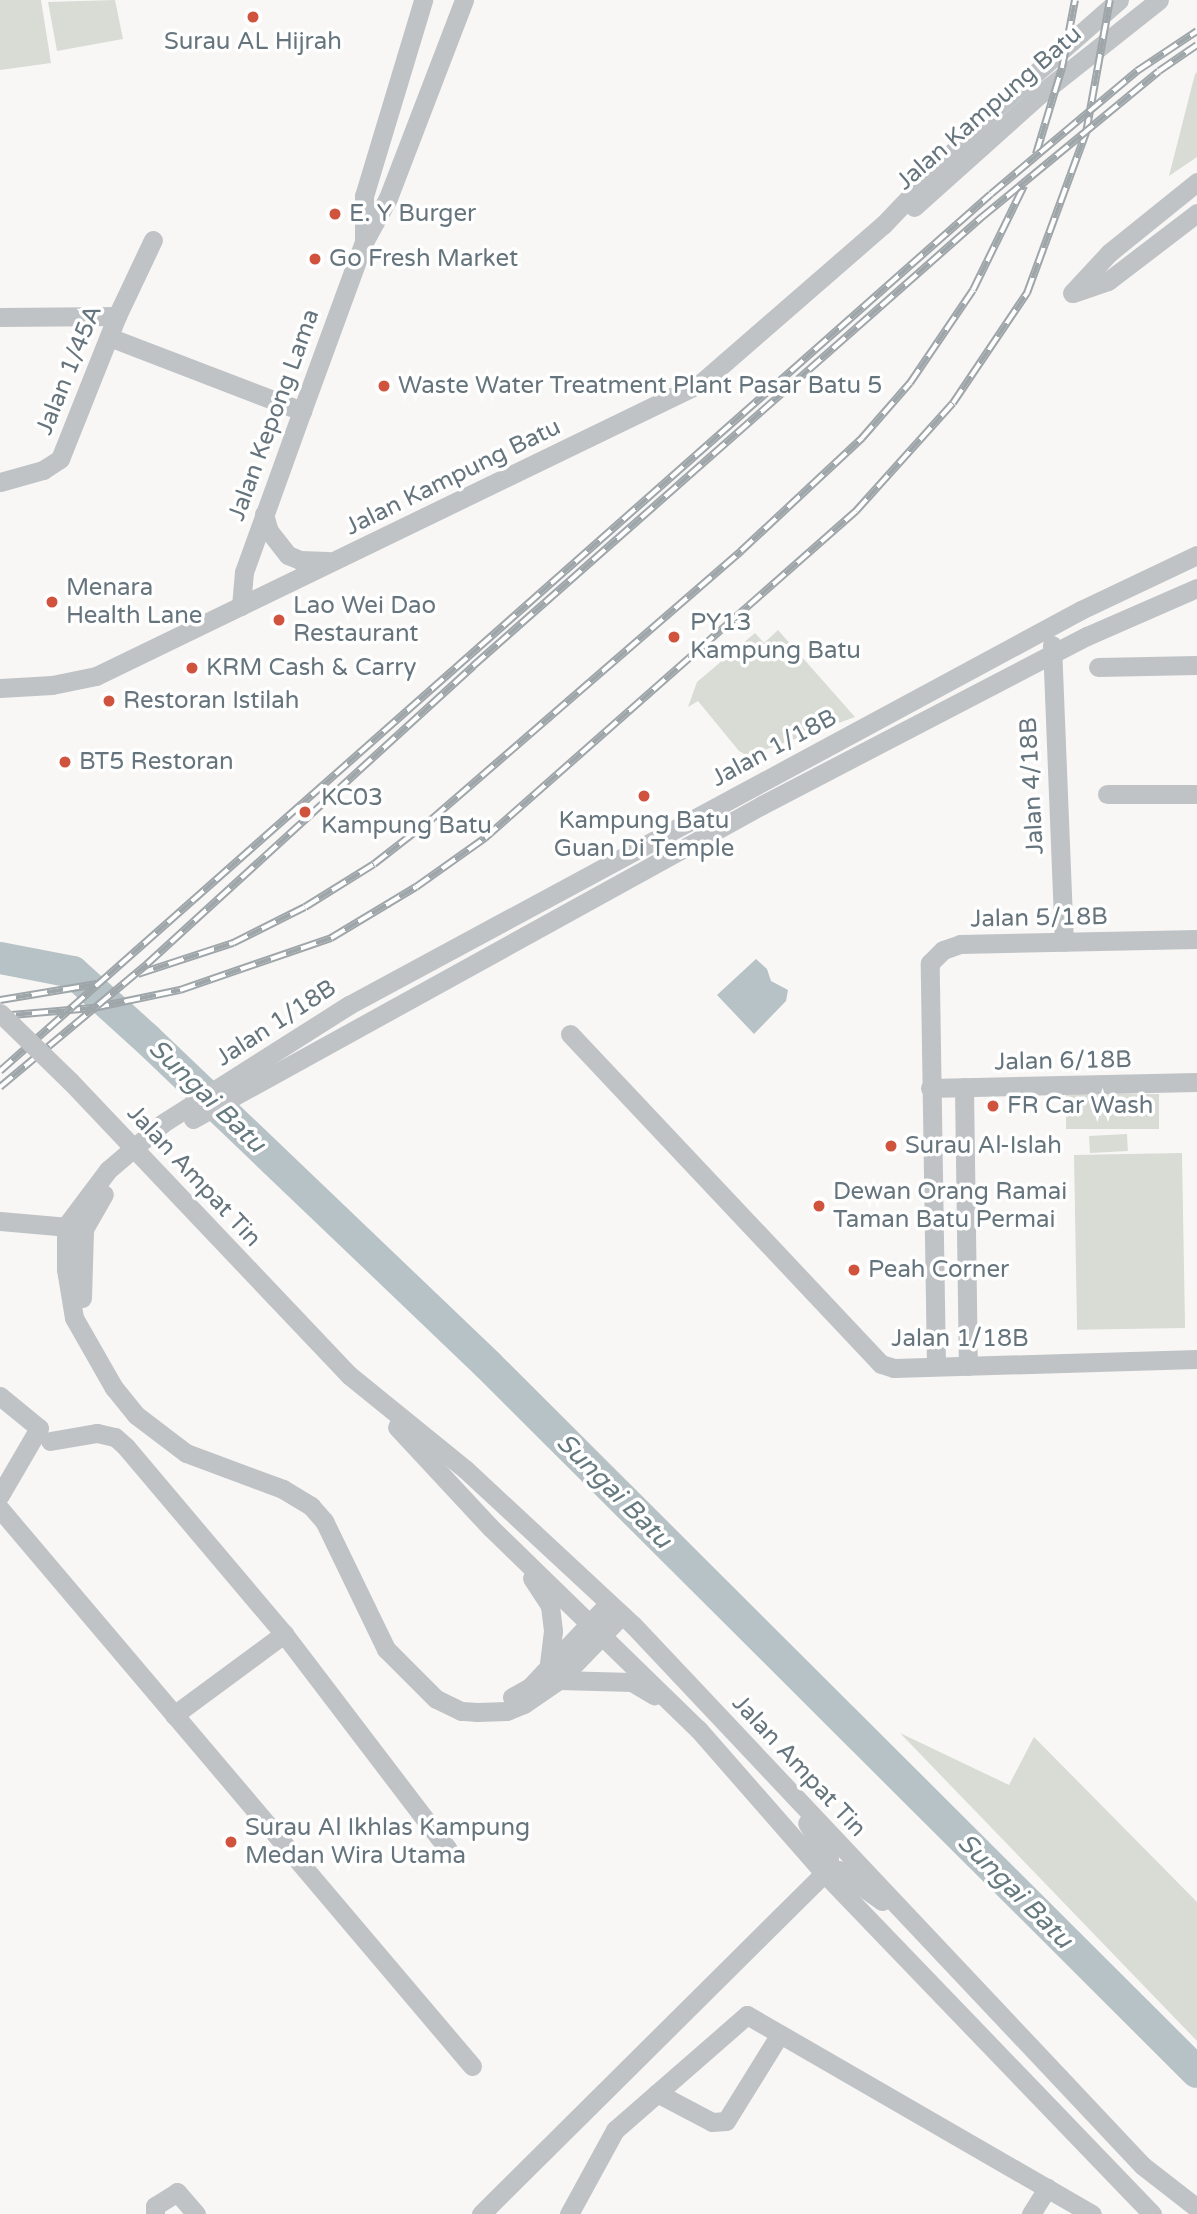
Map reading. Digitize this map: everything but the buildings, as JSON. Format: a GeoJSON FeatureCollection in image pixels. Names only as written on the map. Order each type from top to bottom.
{"type":"FeatureCollection","features":[{"type":"Feature","properties":{"kind":"street","name":"Jalan Kepong Lama"},"geometry":{"type":"LineString","coordinates":[[364,242],[364,196],[423,0]]}},
{"type":"Feature","properties":{"kind":"street","name":"Jalan Kepong Lama"},"geometry":{"type":"LineString","coordinates":[[241,606],[244,572],[364,242],[388,198],[464,0]]}},
{"type":"Feature","properties":{"kind":"street","name":"Jalan Kampung Batu"},"geometry":{"type":"LineString","coordinates":[[0,688],[52,685],[96,676],[701,383],[883,225],[990,112],[1119,0]]}},
{"type":"Feature","properties":{"kind":"street","name":"Jalan Kampung Batu"},"geometry":{"type":"LineString","coordinates":[[883,225],[924,200],[1039,95],[1159,0]]}},
{"type":"Feature","properties":{"kind":"street"},"geometry":{"type":"LineString","coordinates":[[1197,182],[1144,225],[1072,293],[1108,281],[1197,213]]}},
{"type":"Feature","properties":{"kind":"street"},"geometry":{"type":"LineString","coordinates":[[1144,225],[1158,243]]}},
{"type":"Feature","properties":{"kind":"street","name":"Jalan 1/45A"},"geometry":{"type":"LineString","coordinates":[[0,482],[43,470],[60,459],[117,316],[153,240]]}},
{"type":"Feature","properties":{"kind":"street"},"geometry":{"type":"LineString","coordinates":[[0,317],[117,316]]}},
{"type":"Feature","properties":{"kind":"street"},"geometry":{"type":"LineString","coordinates":[[109,337],[302,411]]}},
{"type":"Feature","properties":{"kind":"street"},"geometry":{"type":"LineString","coordinates":[[264,514],[269,531],[288,555],[300,561],[336,561]]}},
{"type":"Feature","properties":{"kind":"street","name":"Jalan 1/18B"},"geometry":{"type":"LineString","coordinates":[[267,1070],[340,1010],[524,906],[1053,628],[1081,610],[1197,555]]}},
{"type":"Feature","properties":{"kind":"street","name":"Jalan 1/18B"},"geometry":{"type":"LineString","coordinates":[[615,1609],[554,1672],[503,1700],[464,1700],[431,1682],[396,1643],[333,1515],[318,1498],[288,1479],[190,1444],[167,1430],[126,1388],[85,1321],[75,1227],[114,1179],[166,1128],[267,1070],[355,1029],[677,856],[762,805],[1150,605],[1197,588]]}},
{"type":"Feature","properties":{"kind":"street","name":"Jalan 4/18B"},"geometry":{"type":"LineString","coordinates":[[1053,628],[1064,942]]}},
{"type":"Feature","properties":{"kind":"street"},"geometry":{"type":"LineString","coordinates":[[1098,667],[1197,665]]}},
{"type":"Feature","properties":{"kind":"street"},"geometry":{"type":"LineString","coordinates":[[1107,794],[1197,794]]}},
{"type":"Feature","properties":{"kind":"street","name":"Jalan 5/18B"},"geometry":{"type":"LineString","coordinates":[[930,1088],[930,963],[943,950],[960,944],[1197,939]]}},
{"type":"Feature","properties":{"kind":"street"},"geometry":{"type":"LineString","coordinates":[[340,1010],[355,1029]]}},
{"type":"Feature","properties":{"kind":"street","name":"Jalan Ampat Tin"},"geometry":{"type":"LineString","coordinates":[[0,1013],[70,1081],[491,1528],[597,1628],[718,1752],[824,1873],[1152,2214]]}},
{"type":"Feature","properties":{"kind":"street","name":"Jalan 1/18B"},"geometry":{"type":"LineString","coordinates":[[570,1034],[881,1364],[968,1366],[1197,1359]]}},
{"type":"Feature","properties":{"kind":"street","name":"Jalan 6/18B"},"geometry":{"type":"LineString","coordinates":[[930,1088],[1197,1082]]}},
{"type":"Feature","properties":{"kind":"street"},"geometry":{"type":"LineString","coordinates":[[964,1087],[968,1366]]}},
{"type":"Feature","properties":{"kind":"street"},"geometry":{"type":"LineString","coordinates":[[930,1088],[936,1366]]}},
{"type":"Feature","properties":{"kind":"street"},"geometry":{"type":"LineString","coordinates":[[0,1222],[75,1227]]}},
{"type":"Feature","properties":{"kind":"street","name":"Jalan Ampat Tin"},"geometry":{"type":"LineString","coordinates":[[349,1375],[465,1469],[615,1609],[919,1925],[1143,2166],[1197,2208]]}},
{"type":"Feature","properties":{"kind":"street"},"geometry":{"type":"LineString","coordinates":[[0,1396],[39,1428],[0,1494]]}},
{"type":"Feature","properties":{"kind":"street"},"geometry":{"type":"LineString","coordinates":[[50,1441],[97,1433],[115,1437],[284,1634],[448,1849]]}},
{"type":"Feature","properties":{"kind":"street"},"geometry":{"type":"LineString","coordinates":[[0,1509],[472,2066]]}},
{"type":"Feature","properties":{"kind":"street"},"geometry":{"type":"LineString","coordinates":[[491,1528],[550,1605],[554,1631],[554,1672],[615,1680],[644,1687],[718,1752]]}},
{"type":"Feature","properties":{"kind":"street"},"geometry":{"type":"LineString","coordinates":[[174,1715],[284,1634]]}},
{"type":"Feature","properties":{"kind":"street"},"geometry":{"type":"LineString","coordinates":[[777,1779],[829,1859],[824,1873]]}},
{"type":"Feature","properties":{"kind":"street"},"geometry":{"type":"LineString","coordinates":[[481,2214],[824,1873],[833,1869],[845,1873],[919,1925]]}},
{"type":"Feature","properties":{"kind":"street"},"geometry":{"type":"LineString","coordinates":[[569,2214],[615,2130],[747,2015],[1092,2214]]}},
{"type":"Feature","properties":{"kind":"street"},"geometry":{"type":"LineString","coordinates":[[657,2093],[712,2123],[726,2121],[780,2034]]}},
{"type":"Feature","properties":{"kind":"street"},"geometry":{"type":"LineString","coordinates":[[1031,2214],[1047,2188]]}},
{"type":"Feature","properties":{"kind":"street"},"geometry":{"type":"LineString","coordinates":[[155,2214],[155,2206],[177,2192],[196,2214]]}},
{"type":"Feature","properties":{"kind":"shaded area"},"geometry":{"type":"Polygon","coordinates":[[[0,0],[41,0],[51,63],[0,70],[0,0]]]}},
{"type":"Feature","properties":{"kind":"shaded area"},"geometry":{"type":"Polygon","coordinates":[[[115,0],[123,39],[57,51],[48,2],[115,0]]]}},
{"type":"Feature","properties":{"kind":"shaded area"},"geometry":{"type":"Polygon","coordinates":[[[1197,72],[1197,157],[1169,176],[1195,74],[1197,72]]]}},
{"type":"Feature","properties":{"kind":"shaded area"},"geometry":{"type":"Polygon","coordinates":[[[778,630],[855,717],[748,756],[739,751],[698,701],[688,707],[697,682],[755,633],[764,643],[778,630]]]}},
{"type":"Feature","properties":{"kind":"shaded area"},"geometry":{"type":"Polygon","coordinates":[[[756,959],[767,969],[771,981],[788,990],[786,1001],[754,1034],[717,995],[756,959]]]}},
{"type":"Feature","properties":{"kind":"shaded area"},"geometry":{"type":"Polygon","coordinates":[[[1066,1094],[1159,1094],[1159,1129],[1066,1129],[1066,1094]]]}},
{"type":"Feature","properties":{"kind":"shaded area"},"geometry":{"type":"Polygon","coordinates":[[[1127,1134],[1128,1151],[1090,1153],[1089,1136],[1127,1134]]]}},
{"type":"Feature","properties":{"kind":"shaded area"},"geometry":{"type":"Polygon","coordinates":[[[1182,1153],[1185,1328],[1077,1330],[1074,1155],[1182,1153]]]}},
{"type":"Feature","properties":{"kind":"shaded area"},"geometry":{"type":"Polygon","coordinates":[[[900,1733],[1009,1785],[1034,1737],[1197,1902],[1197,2041],[900,1733]]]}},
{"type":"Feature","properties":{"kind":"waterway","name":"Sungai Batu"},"geometry":{"type":"LineString","coordinates":[[0,958],[73,972],[147,1039],[488,1365],[1197,2072]]}},
{"type":"Feature","properties":{"kind":"railway"},"geometry":{"type":"LineString","coordinates":[[1036,154],[1062,68],[1075,0]]}},
{"type":"Feature","properties":{"kind":"railway"},"geometry":{"type":"LineString","coordinates":[[0,1016],[93,1008],[180,990],[331,938],[416,887],[485,838],[856,511],[953,403],[1027,293],[1086,133],[1110,0]]}},
{"type":"Feature","properties":{"kind":"railway"},"geometry":{"type":"LineString","coordinates":[[0,1071],[991,194],[1137,71],[1197,31]]}},
{"type":"Feature","properties":{"kind":"railway"},"geometry":{"type":"LineString","coordinates":[[0,1087],[147,964],[473,666],[982,217],[1159,71],[1197,45]]}},
{"type":"Feature","properties":{"kind":"railway"},"geometry":{"type":"LineString","coordinates":[[138,974],[233,943],[305,907],[374,864],[433,818],[741,551],[862,438],[910,383],[973,290],[1024,186]]}},
{"type":"Feature","properties":{"kind":"railway"},"geometry":{"type":"LineString","coordinates":[[0,1000],[97,984]]}},
{"type":"Feature","properties":{"kind":"place","name":"Surau AL Hijrah"},"geometry":{"type":"Point","coordinates":[253,17]}},
{"type":"Feature","properties":{"kind":"place","name":"E. Y Burger"},"geometry":{"type":"Point","coordinates":[335,214]}},
{"type":"Feature","properties":{"kind":"place","name":"Go Fresh Market"},"geometry":{"type":"Point","coordinates":[315,259]}},
{"type":"Feature","properties":{"kind":"place","name":"Waste Water Treatment Plant Pasar Batu 5"},"geometry":{"type":"Point","coordinates":[384,386]}},
{"type":"Feature","properties":{"kind":"place","name":"Menara Health Lane"},"geometry":{"type":"Point","coordinates":[52,602]}},
{"type":"Feature","properties":{"kind":"place","name":"Lao Wei Dao Restaurant"},"geometry":{"type":"Point","coordinates":[279,620]}},
{"type":"Feature","properties":{"kind":"place","name":"PY13 Kampung Batu"},"geometry":{"type":"Point","coordinates":[674,637]}},
{"type":"Feature","properties":{"kind":"place","name":"KRM Cash & Carry"},"geometry":{"type":"Point","coordinates":[192,668]}},
{"type":"Feature","properties":{"kind":"place","name":"Restoran Istilah"},"geometry":{"type":"Point","coordinates":[109,701]}},
{"type":"Feature","properties":{"kind":"place","name":"BT5 Restoran"},"geometry":{"type":"Point","coordinates":[65,762]}},
{"type":"Feature","properties":{"kind":"place","name":"Kampung Batu Guan Di Temple"},"geometry":{"type":"Point","coordinates":[644,796]}},
{"type":"Feature","properties":{"kind":"place","name":"KC03 Kampung Batu"},"geometry":{"type":"Point","coordinates":[305,812]}},
{"type":"Feature","properties":{"kind":"place","name":"FR Car Wash"},"geometry":{"type":"Point","coordinates":[993,1106]}},
{"type":"Feature","properties":{"kind":"place","name":"Surau Al-Islah"},"geometry":{"type":"Point","coordinates":[891,1146]}},
{"type":"Feature","properties":{"kind":"place","name":"Dewan Orang Ramai Taman Batu Permai"},"geometry":{"type":"Point","coordinates":[819,1206]}},
{"type":"Feature","properties":{"kind":"place","name":"Peah Corner"},"geometry":{"type":"Point","coordinates":[854,1270]}},
{"type":"Feature","properties":{"kind":"place","name":"Surau Al Ikhlas Kampung Medan Wira Utama"},"geometry":{"type":"Point","coordinates":[231,1842]}}]}
